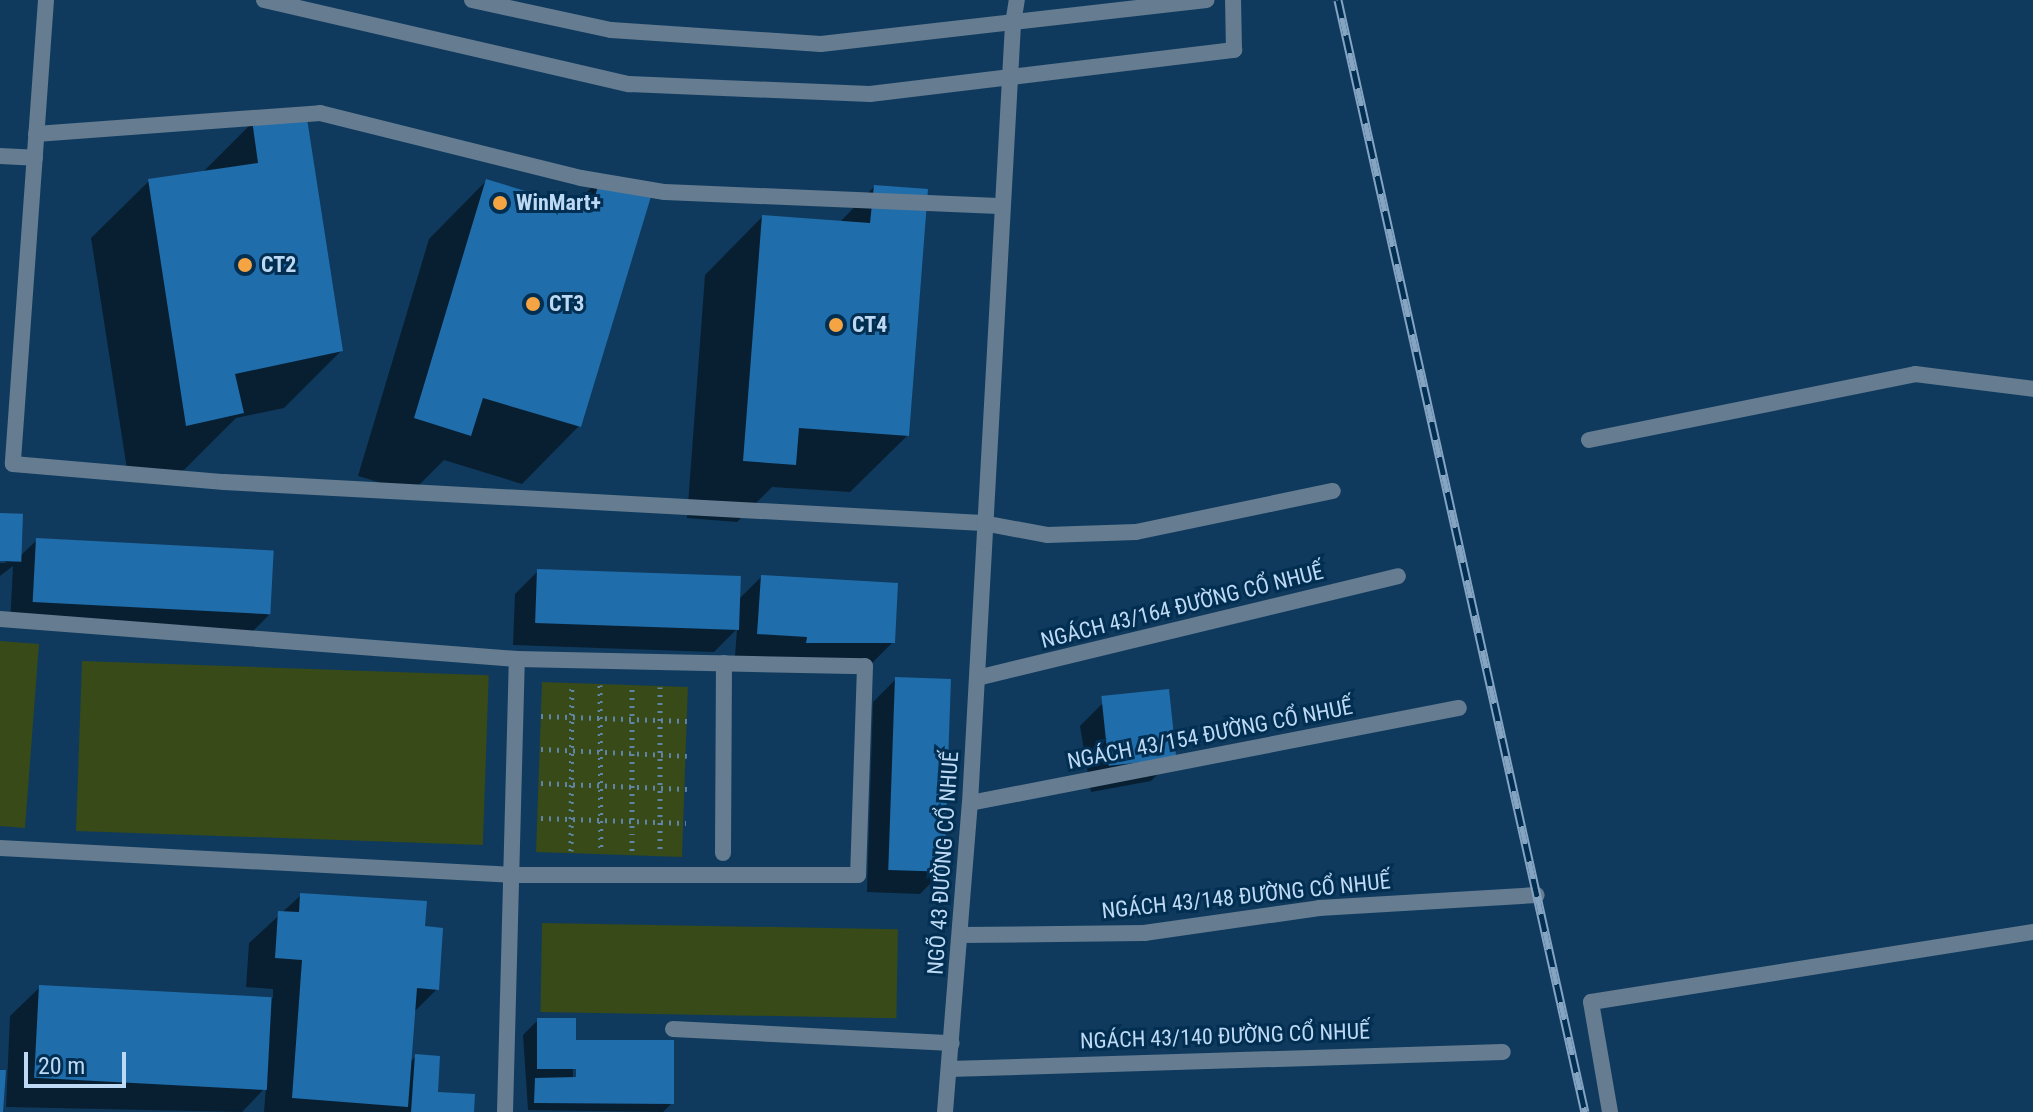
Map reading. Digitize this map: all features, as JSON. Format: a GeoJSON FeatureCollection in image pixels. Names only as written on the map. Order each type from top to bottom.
{"type":"FeatureCollection","features":[{"type":"Feature","properties":{"kind":"street"},"geometry":{"type":"LineString","coordinates":[[46,0],[13,464],[240,483],[983,523],[1047,535],[1136,532],[1333,491]]}},
{"type":"Feature","properties":{"kind":"street"},"geometry":{"type":"LineString","coordinates":[[264,0],[629,84],[870,94],[1006,82],[1234,50],[1233,0]]}},
{"type":"Feature","properties":{"kind":"street"},"geometry":{"type":"LineString","coordinates":[[472,0],[611,30],[777,42],[1013,24],[1207,0]]}},
{"type":"Feature","properties":{"kind":"street","name":"NGÕ 43 ĐƯỜNG CỔ NHUẾ"},"geometry":{"type":"LineString","coordinates":[[945,1112],[970,803],[1006,82],[1017,0]]}},
{"type":"Feature","properties":{"kind":"street"},"geometry":{"type":"LineString","coordinates":[[36,134],[320,113],[581,178],[665,192],[999,206]]}},
{"type":"Feature","properties":{"kind":"street"},"geometry":{"type":"LineString","coordinates":[[0,156],[35,158]]}},
{"type":"Feature","properties":{"kind":"street"},"geometry":{"type":"LineString","coordinates":[[1589,440],[1915,374],[2033,389]]}},
{"type":"Feature","properties":{"kind":"street","name":"NGÁCH 43/164 ĐƯỜNG CỔ NHUẾ"},"geometry":{"type":"LineString","coordinates":[[977,678],[1398,576]]}},
{"type":"Feature","properties":{"kind":"street"},"geometry":{"type":"LineString","coordinates":[[0,619],[517,659],[865,666],[858,875],[514,875],[0,848]]}},
{"type":"Feature","properties":{"kind":"street"},"geometry":{"type":"LineString","coordinates":[[505,1112],[514,875],[517,659]]}},
{"type":"Feature","properties":{"kind":"street"},"geometry":{"type":"LineString","coordinates":[[723,853],[724,663]]}},
{"type":"Feature","properties":{"kind":"street","name":"NGÁCH 43/154 ĐƯỜNG CỔ NHUẾ"},"geometry":{"type":"LineString","coordinates":[[970,803],[1459,708]]}},
{"type":"Feature","properties":{"kind":"street","name":"NGÁCH 43/148 ĐƯỜNG CỔ NHUẾ"},"geometry":{"type":"LineString","coordinates":[[960,935],[1144,933],[1319,908],[1537,895]]}},
{"type":"Feature","properties":{"kind":"street"},"geometry":{"type":"LineString","coordinates":[[1610,1112],[1591,1002],[2033,932]]}},
{"type":"Feature","properties":{"kind":"street"},"geometry":{"type":"LineString","coordinates":[[673,1029],[952,1043]]}},
{"type":"Feature","properties":{"kind":"street","name":"NGÁCH 43/140 ĐƯỜNG CỔ NHUẾ"},"geometry":{"type":"LineString","coordinates":[[949,1069],[1503,1052]]}},
{"type":"Feature","properties":{"kind":"path"},"geometry":{"type":"LineString","coordinates":[[571,852],[572,683]]}},
{"type":"Feature","properties":{"kind":"path"},"geometry":{"type":"LineString","coordinates":[[600,684],[601,852]]}},
{"type":"Feature","properties":{"kind":"path"},"geometry":{"type":"LineString","coordinates":[[632,685],[632,852]]}},
{"type":"Feature","properties":{"kind":"path"},"geometry":{"type":"LineString","coordinates":[[660,686],[660,852]]}},
{"type":"Feature","properties":{"kind":"path"},"geometry":{"type":"LineString","coordinates":[[541,716],[687,721]]}},
{"type":"Feature","properties":{"kind":"path"},"geometry":{"type":"LineString","coordinates":[[541,749],[687,756]]}},
{"type":"Feature","properties":{"kind":"path"},"geometry":{"type":"LineString","coordinates":[[541,783],[687,789]]}},
{"type":"Feature","properties":{"kind":"path"},"geometry":{"type":"LineString","coordinates":[[541,818],[686,823]]}},
{"type":"Feature","properties":{"kind":"green space"},"geometry":{"type":"Polygon","coordinates":[[[0,641],[39,644],[25,828],[0,826],[0,641]]]}},
{"type":"Feature","properties":{"kind":"green space"},"geometry":{"type":"Polygon","coordinates":[[[82,661],[489,675],[483,845],[76,831],[82,661]]]}},
{"type":"Feature","properties":{"kind":"green space"},"geometry":{"type":"Polygon","coordinates":[[[542,682],[688,687],[682,857],[536,852],[542,682]]]}},
{"type":"Feature","properties":{"kind":"green space"},"geometry":{"type":"Polygon","coordinates":[[[542,923],[898,929],[896,1018],[540,1012],[542,923]]]}},
{"type":"Feature","properties":{"kind":"building","name":"CT2"},"geometry":{"type":"Polygon","coordinates":[[[306,112],[343,351],[235,374],[244,413],[186,426],[148,179],[258,163],[252,120],[306,112]]]}},
{"type":"Feature","properties":{"kind":"building","name":"CT3"},"geometry":{"type":"Polygon","coordinates":[[[601,175],[653,190],[581,427],[483,398],[471,436],[414,418],[486,179],[591,211],[601,175]]]}},
{"type":"Feature","properties":{"kind":"building","name":"CT4"},"geometry":{"type":"Polygon","coordinates":[[[874,185],[928,189],[909,436],[799,428],[796,465],[743,461],[762,215],[870,223],[874,185]]]}},
{"type":"Feature","properties":{"kind":"building"},"geometry":{"type":"Polygon","coordinates":[[[0,513],[23,514],[21,562],[0,561],[0,513]]]}},
{"type":"Feature","properties":{"kind":"building"},"geometry":{"type":"Polygon","coordinates":[[[36,538],[274,550],[270,614],[33,602],[36,538]]]}},
{"type":"Feature","properties":{"kind":"building"},"geometry":{"type":"Polygon","coordinates":[[[537,569],[741,576],[739,630],[535,623],[537,569]]]}},
{"type":"Feature","properties":{"kind":"building"},"geometry":{"type":"Polygon","coordinates":[[[761,575],[898,583],[895,643],[806,643],[807,637],[757,634],[761,575]]]}},
{"type":"Feature","properties":{"kind":"building"},"geometry":{"type":"Polygon","coordinates":[[[895,677],[951,679],[944,872],[888,870],[895,677]]]}},
{"type":"Feature","properties":{"kind":"building"},"geometry":{"type":"Polygon","coordinates":[[[1169,689],[1176,759],[1109,766],[1101,696],[1169,689]]]}},
{"type":"Feature","properties":{"kind":"building"},"geometry":{"type":"Polygon","coordinates":[[[300,893],[427,901],[425,926],[443,928],[439,990],[417,988],[408,1107],[292,1098],[302,960],[275,958],[278,911],[299,912],[300,893]]]}},
{"type":"Feature","properties":{"kind":"building"},"geometry":{"type":"Polygon","coordinates":[[[39,985],[272,997],[267,1090],[34,1078],[39,985]]]}},
{"type":"Feature","properties":{"kind":"building"},"geometry":{"type":"Polygon","coordinates":[[[537,1018],[576,1018],[576,1040],[674,1040],[674,1104],[534,1103],[535,1078],[576,1077],[576,1069],[537,1069],[537,1018]]]}},
{"type":"Feature","properties":{"kind":"building"},"geometry":{"type":"Polygon","coordinates":[[[415,1054],[440,1056],[438,1092],[475,1094],[474,1112],[411,1112],[415,1054]]]}},
{"type":"Feature","properties":{"kind":"building"},"geometry":{"type":"Polygon","coordinates":[[[0,1070],[6,1070],[3,1112],[0,1112],[0,1070]]]}},
{"type":"Feature","properties":{"kind":"railway"},"geometry":{"type":"LineString","coordinates":[[1338,0],[1585,1112]]}},
{"type":"Feature","properties":{"kind":"place","name":"WinMart+"},"geometry":{"type":"Point","coordinates":[500,203]}},
{"type":"Feature","properties":{"kind":"place","name":"CT2"},"geometry":{"type":"Point","coordinates":[245,265]}},
{"type":"Feature","properties":{"kind":"place","name":"CT3"},"geometry":{"type":"Point","coordinates":[533,304]}},
{"type":"Feature","properties":{"kind":"place","name":"CT4"},"geometry":{"type":"Point","coordinates":[836,325]}}]}
